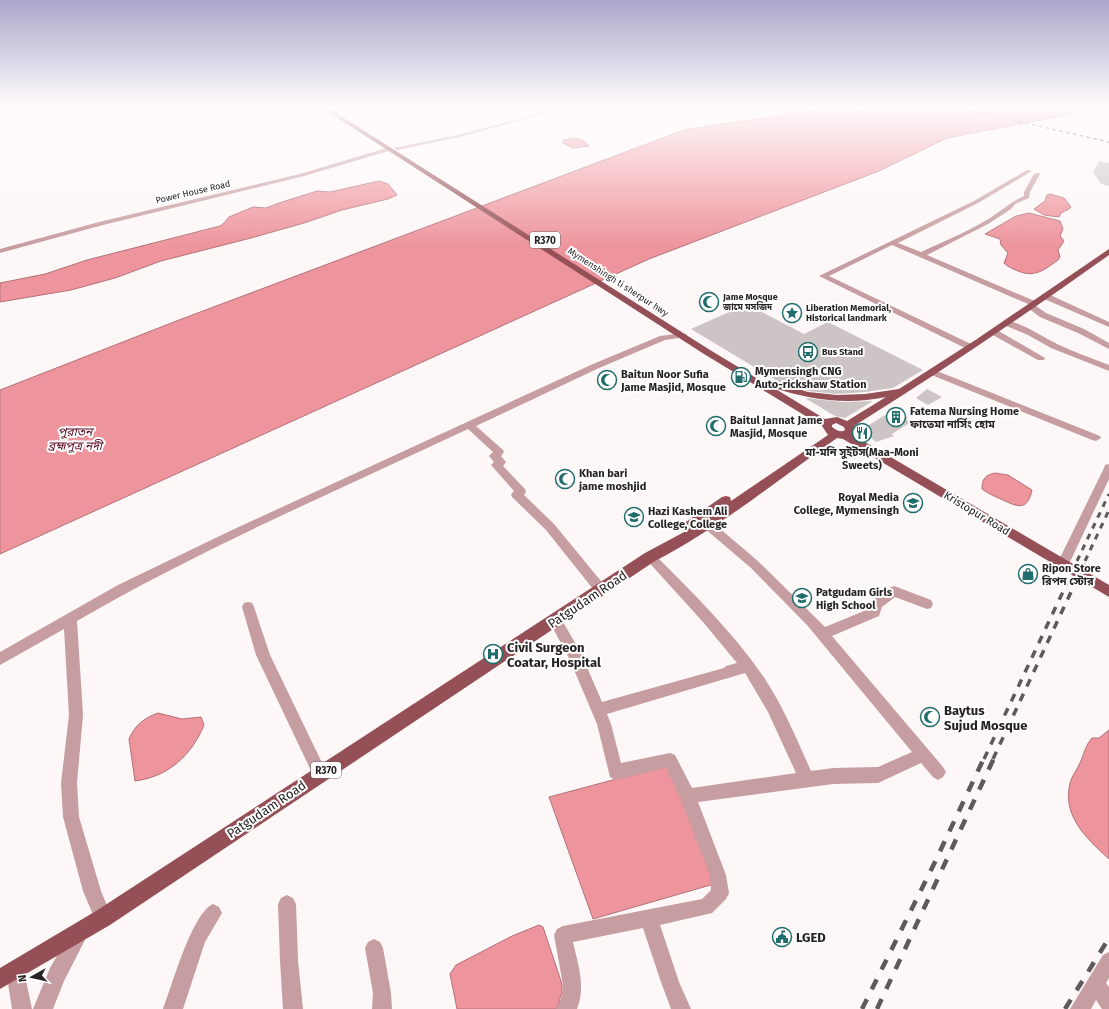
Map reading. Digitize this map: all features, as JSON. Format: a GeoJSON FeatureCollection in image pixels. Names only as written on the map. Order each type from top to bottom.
{"type":"FeatureCollection","features":[{"type":"Feature","properties":{"kind":"main road","name":"Mymenshingh ti sherpur hwy"},"geometry":{"type":"LineString","coordinates":[[401,153],[684,333]]}},
{"type":"Feature","properties":{"kind":"main road"},"geometry":{"type":"LineString","coordinates":[[836,428],[906,390],[994,332],[1109,251]]}},
{"type":"Feature","properties":{"kind":"main road","name":"Kristopur Road"},"geometry":{"type":"LineString","coordinates":[[684,333],[777,386],[836,428]]}},
{"type":"Feature","properties":{"kind":"main road","name":"Kristopur Road"},"geometry":{"type":"LineString","coordinates":[[684,333],[836,428],[1109,592]]}},
{"type":"Feature","properties":{"kind":"main road"},"geometry":{"type":"LineString","coordinates":[[777,386],[808,395],[841,399],[868,397],[906,390]]}},
{"type":"Feature","properties":{"kind":"main road","name":"Patgudam Road"},"geometry":{"type":"LineString","coordinates":[[650,557],[670,548],[707,524],[836,428]]}},
{"type":"Feature","properties":{"kind":"main road","name":"Patgudam Road"},"geometry":{"type":"LineString","coordinates":[[7,975],[103,918],[601,590],[650,557],[665,543],[836,428]]}},
{"type":"Feature","properties":{"kind":"street","name":"Power House Road"},"geometry":{"type":"LineString","coordinates":[[0,251],[101,223],[302,175],[356,158],[381,153]]}},
{"type":"Feature","properties":{"kind":"street"},"geometry":{"type":"LineString","coordinates":[[970,348],[823,276],[976,202],[1029,171]]}},
{"type":"Feature","properties":{"kind":"street"},"geometry":{"type":"LineString","coordinates":[[921,255],[986,223],[1009,208],[1013,203],[1027,197],[1027,192],[1037,174]]}},
{"type":"Feature","properties":{"kind":"street"},"geometry":{"type":"LineString","coordinates":[[893,242],[1033,305],[1043,315],[1081,331],[1109,346]]}},
{"type":"Feature","properties":{"kind":"street"},"geometry":{"type":"LineString","coordinates":[[1045,296],[1109,324]]}},
{"type":"Feature","properties":{"kind":"street"},"geometry":{"type":"LineString","coordinates":[[1007,323],[1059,348],[1109,368]]}},
{"type":"Feature","properties":{"kind":"street"},"geometry":{"type":"LineString","coordinates":[[994,332],[1041,358]]}},
{"type":"Feature","properties":{"kind":"street"},"geometry":{"type":"LineString","coordinates":[[0,659],[122,589],[234,534],[596,366],[663,338],[684,333]]}},
{"type":"Feature","properties":{"kind":"street"},"geometry":{"type":"LineString","coordinates":[[932,372],[1096,438]]}},
{"type":"Feature","properties":{"kind":"street"},"geometry":{"type":"LineString","coordinates":[[469,426],[499,452],[494,456],[501,462],[496,465],[521,492],[516,494],[550,527],[601,590]]}},
{"type":"Feature","properties":{"kind":"street"},"geometry":{"type":"LineString","coordinates":[[1063,564],[1109,468]]}},
{"type":"Feature","properties":{"kind":"street"},"geometry":{"type":"LineString","coordinates":[[707,524],[755,565],[812,621],[923,756],[938,772]]}},
{"type":"Feature","properties":{"kind":"street"},"geometry":{"type":"LineString","coordinates":[[650,557],[702,611],[759,683],[779,717],[807,780]]}},
{"type":"Feature","properties":{"kind":"street"},"geometry":{"type":"LineString","coordinates":[[822,634],[875,612],[876,604],[894,591],[927,604]]}},
{"type":"Feature","properties":{"kind":"street"},"geometry":{"type":"LineString","coordinates":[[248,607],[263,655],[320,774]]}},
{"type":"Feature","properties":{"kind":"street"},"geometry":{"type":"LineString","coordinates":[[70,618],[76,715],[69,783],[71,817],[92,891],[103,918]]}},
{"type":"Feature","properties":{"kind":"street"},"geometry":{"type":"LineString","coordinates":[[555,620],[575,655],[599,710],[616,772],[670,760],[688,796],[718,875],[720,893],[706,907],[563,935],[573,990],[570,1005],[566,1009]]}},
{"type":"Feature","properties":{"kind":"street"},"geometry":{"type":"LineString","coordinates":[[599,710],[728,673],[731,670],[747,667]]}},
{"type":"Feature","properties":{"kind":"street"},"geometry":{"type":"LineString","coordinates":[[688,796],[833,776],[878,775],[923,756]]}},
{"type":"Feature","properties":{"kind":"street"},"geometry":{"type":"LineString","coordinates":[[287,904],[289,961],[293,1009]]}},
{"type":"Feature","properties":{"kind":"street"},"geometry":{"type":"LineString","coordinates":[[174,1009],[198,937],[213,913]]}},
{"type":"Feature","properties":{"kind":"street"},"geometry":{"type":"LineString","coordinates":[[649,918],[670,982],[681,1009]]}},
{"type":"Feature","properties":{"kind":"street"},"geometry":{"type":"LineString","coordinates":[[43,1009],[57,975],[82,930]]}},
{"type":"Feature","properties":{"kind":"street"},"geometry":{"type":"LineString","coordinates":[[374,948],[382,993],[382,1009]]}},
{"type":"Feature","properties":{"kind":"street"},"geometry":{"type":"LineString","coordinates":[[1080,1009],[1096,985],[1109,961]]}},
{"type":"Feature","properties":{"kind":"street"},"geometry":{"type":"LineString","coordinates":[[7,975],[22,1009]]}},
{"type":"Feature","properties":{"kind":"street"},"geometry":{"type":"LineString","coordinates":[[1096,985],[1109,1002]]}},
{"type":"Feature","properties":{"kind":"water","name":"পুরাতন ব্রহ্মপুত্র নদী"},"geometry":{"type":"Polygon","coordinates":[[[623,153],[916,153],[879,171],[649,259],[0,554],[0,390],[179,320],[623,153]]]}},
{"type":"Feature","properties":{"kind":"water"},"geometry":{"type":"Polygon","coordinates":[[[379,181],[388,184],[397,195],[388,199],[342,210],[304,223],[251,238],[161,261],[115,278],[71,290],[0,302],[0,283],[45,274],[87,260],[220,226],[229,217],[253,207],[266,208],[317,191],[330,192],[379,181]]]}},
{"type":"Feature","properties":{"kind":"water"},"geometry":{"type":"Polygon","coordinates":[[[1050,194],[1064,198],[1071,207],[1061,213],[1059,217],[1044,215],[1034,209],[1045,201],[1047,195],[1050,194]]]}},
{"type":"Feature","properties":{"kind":"water"},"geometry":{"type":"Polygon","coordinates":[[[1029,213],[1060,221],[1063,229],[1060,236],[1064,241],[1058,250],[1060,257],[1058,260],[1044,270],[1029,274],[1011,268],[1004,263],[1008,253],[1001,245],[1000,239],[985,234],[1016,216],[1029,213]]]}},
{"type":"Feature","properties":{"kind":"water"},"geometry":{"type":"Polygon","coordinates":[[[995,473],[1008,475],[1032,490],[1026,504],[1019,506],[1015,505],[982,489],[985,478],[995,473]]]}},
{"type":"Feature","properties":{"kind":"water"},"geometry":{"type":"Polygon","coordinates":[[[158,713],[182,719],[201,717],[204,725],[193,746],[177,763],[158,775],[135,781],[129,739],[140,723],[148,717],[158,713]]]}},
{"type":"Feature","properties":{"kind":"water"},"geometry":{"type":"Polygon","coordinates":[[[1109,730],[1109,859],[1092,843],[1078,826],[1069,806],[1068,795],[1071,780],[1088,744],[1092,738],[1099,738],[1109,730]]]}},
{"type":"Feature","properties":{"kind":"water"},"geometry":{"type":"Polygon","coordinates":[[[669,765],[714,884],[593,919],[549,797],[669,765]]]}},
{"type":"Feature","properties":{"kind":"water"},"geometry":{"type":"Polygon","coordinates":[[[539,925],[543,927],[562,984],[562,992],[557,1009],[457,1009],[450,974],[456,965],[512,936],[539,925]]]}},
{"type":"Feature","properties":{"kind":"building"},"geometry":{"type":"Polygon","coordinates":[[[1099,161],[1109,163],[1109,186],[1101,184],[1093,172],[1099,161]]]}},
{"type":"Feature","properties":{"kind":"building","name":"Bus Stand"},"geometry":{"type":"Polygon","coordinates":[[[747,304],[804,334],[828,322],[923,370],[893,388],[865,392],[837,394],[808,391],[779,382],[691,329],[747,304]]]}},
{"type":"Feature","properties":{"kind":"building"},"geometry":{"type":"Polygon","coordinates":[[[927,389],[942,397],[928,405],[916,398],[927,389]]]}},
{"type":"Feature","properties":{"kind":"building"},"geometry":{"type":"Polygon","coordinates":[[[805,398],[843,402],[873,401],[845,418],[835,416],[805,398]]]}},
{"type":"Feature","properties":{"kind":"building"},"geometry":{"type":"Polygon","coordinates":[[[893,410],[908,418],[906,420],[911,422],[892,434],[894,436],[876,442],[861,430],[893,410]]]}},
{"type":"Feature","properties":{"kind":"railway"},"geometry":{"type":"LineString","coordinates":[[1077,561],[1109,494]]}},
{"type":"Feature","properties":{"kind":"railway"},"geometry":{"type":"LineString","coordinates":[[1085,561],[1109,510]]}},
{"type":"Feature","properties":{"kind":"railway"},"geometry":{"type":"LineString","coordinates":[[984,759],[1078,560]]}},
{"type":"Feature","properties":{"kind":"railway"},"geometry":{"type":"LineString","coordinates":[[993,759],[1086,560]]}},
{"type":"Feature","properties":{"kind":"railway"},"geometry":{"type":"LineString","coordinates":[[862,1009],[934,864],[984,758]]}},
{"type":"Feature","properties":{"kind":"railway"},"geometry":{"type":"LineString","coordinates":[[877,1009],[994,758]]}},
{"type":"Feature","properties":{"kind":"railway"},"geometry":{"type":"LineString","coordinates":[[1065,1009],[1109,938]]}},
{"type":"Feature","properties":{"kind":"place","name":"Jame Mosque জামে মসজিদ"},"geometry":{"type":"Point","coordinates":[709,302]}},
{"type":"Feature","properties":{"kind":"place","name":"Liberation Memorial, Historical landmark"},"geometry":{"type":"Point","coordinates":[792,313]}},
{"type":"Feature","properties":{"kind":"place","name":"Bus Stand"},"geometry":{"type":"Point","coordinates":[808,352]}},
{"type":"Feature","properties":{"kind":"place","name":"Mymensingh CNG Auto-rickshaw Station"},"geometry":{"type":"Point","coordinates":[741,377]}},
{"type":"Feature","properties":{"kind":"place","name":"Baitun Noor Sufia Jame Masjid, Mosque"},"geometry":{"type":"Point","coordinates":[607,380]}},
{"type":"Feature","properties":{"kind":"place","name":"Fatema Nursing Home ফাতেমা নার্সিং হোম"},"geometry":{"type":"Point","coordinates":[896,417]}},
{"type":"Feature","properties":{"kind":"place","name":"Baitul Jannat Jame Masjid, Mosque"},"geometry":{"type":"Point","coordinates":[716,426]}},
{"type":"Feature","properties":{"kind":"place","name":"মা-মনি সুইটস(Maa-Moni Sweets)"},"geometry":{"type":"Point","coordinates":[862,433]}},
{"type":"Feature","properties":{"kind":"place","name":"Khan bari jame moshjid"},"geometry":{"type":"Point","coordinates":[565,479]}},
{"type":"Feature","properties":{"kind":"place","name":"Royal Media College, Mymensingh"},"geometry":{"type":"Point","coordinates":[913,503]}},
{"type":"Feature","properties":{"kind":"place","name":"Hazi Kashem Ali College, College"},"geometry":{"type":"Point","coordinates":[634,517]}},
{"type":"Feature","properties":{"kind":"place","name":"Ripon Store রিপন স্টোর"},"geometry":{"type":"Point","coordinates":[1028,574]}},
{"type":"Feature","properties":{"kind":"place","name":"Patgudam Girls High School"},"geometry":{"type":"Point","coordinates":[802,598]}},
{"type":"Feature","properties":{"kind":"place","name":"Civil Surgeon Coatar, Hospital"},"geometry":{"type":"Point","coordinates":[493,654]}},
{"type":"Feature","properties":{"kind":"place","name":"Baytus Sujud Mosque"},"geometry":{"type":"Point","coordinates":[930,717]}},
{"type":"Feature","properties":{"kind":"place","name":"LGED"},"geometry":{"type":"Point","coordinates":[782,937]}}]}
